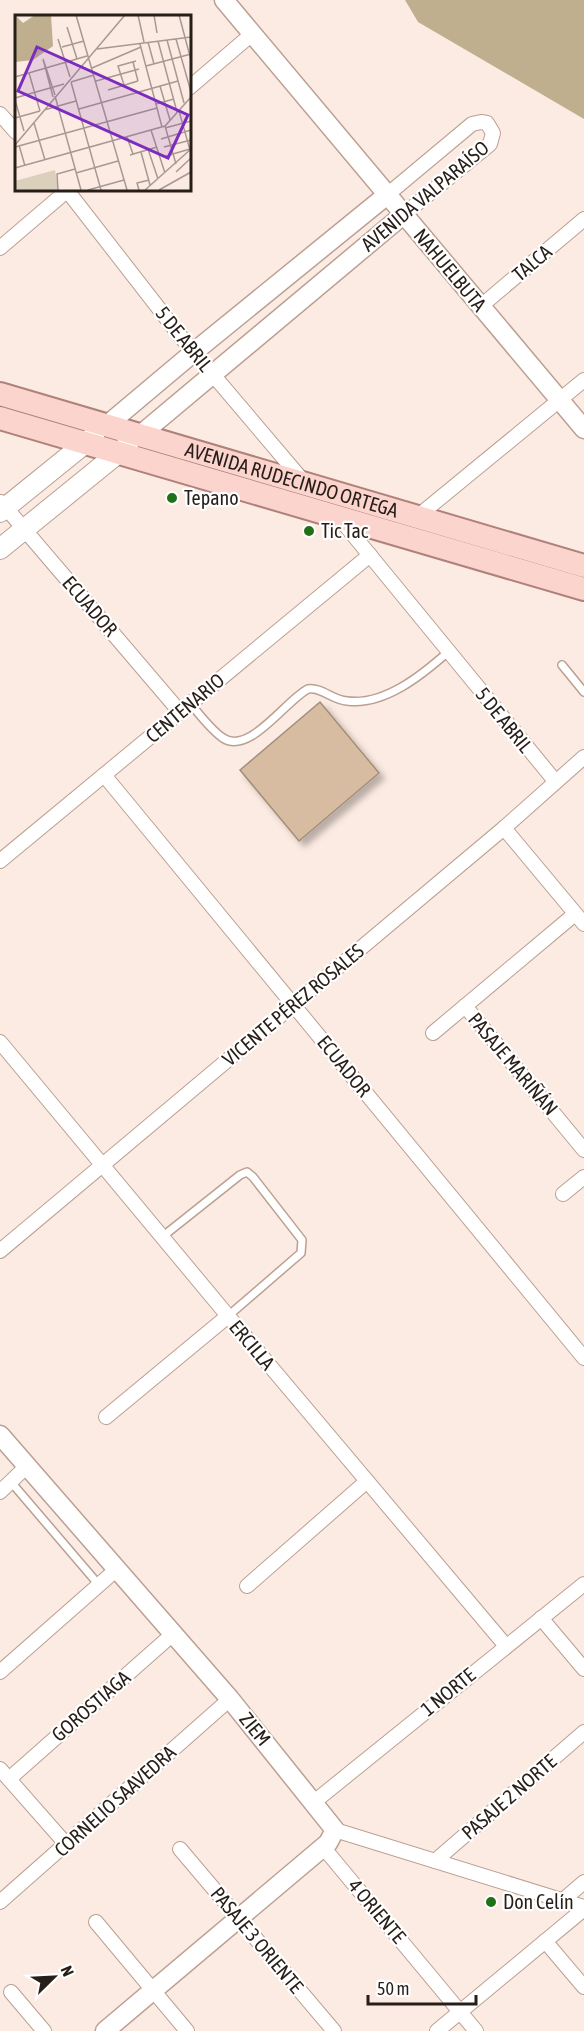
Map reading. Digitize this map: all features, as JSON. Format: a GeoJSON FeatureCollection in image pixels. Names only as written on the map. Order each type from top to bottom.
{"type":"FeatureCollection","features":[{"type":"Feature","properties":{"kind":"main road","name":"AVENIDA RUDECINDO ORTEGA"},"geometry":{"type":"LineString","coordinates":[[0,394],[584,566]]}},
{"type":"Feature","properties":{"kind":"main road","name":"AVENIDA RUDECINDO ORTEGA"},"geometry":{"type":"LineString","coordinates":[[0,418],[584,589]]}},
{"type":"Feature","properties":{"kind":"main road","name":"AVENIDA VALPARAÍSO"},"geometry":{"type":"LineString","coordinates":[[2,507],[106,426]]}},
{"type":"Feature","properties":{"kind":"main road","name":"AVENIDA VALPARAÍSO"},"geometry":{"type":"LineString","coordinates":[[0,549],[140,436]]}},
{"type":"Feature","properties":{"kind":"street","name":"NAHUELBUTA"},"geometry":{"type":"LineString","coordinates":[[224,0],[584,429]]}},
{"type":"Feature","properties":{"kind":"street"},"geometry":{"type":"LineString","coordinates":[[190,87],[252,34]]}},
{"type":"Feature","properties":{"kind":"street"},"geometry":{"type":"LineString","coordinates":[[0,114],[15,131]]}},
{"type":"Feature","properties":{"kind":"street","name":"AVENIDA VALPARAÍSO"},"geometry":{"type":"LineString","coordinates":[[106,426],[472,124],[481,122],[490,126],[493,133],[490,144],[140,436]]}},
{"type":"Feature","properties":{"kind":"street"},"geometry":{"type":"LineString","coordinates":[[0,248],[68,190]]}},
{"type":"Feature","properties":{"kind":"street","name":"5 DE ABRIL"},"geometry":{"type":"LineString","coordinates":[[68,190],[194,352],[307,486]]}},
{"type":"Feature","properties":{"kind":"street","name":"TALCA"},"geometry":{"type":"LineString","coordinates":[[481,306],[584,219]]}},
{"type":"Feature","properties":{"kind":"street"},"geometry":{"type":"LineString","coordinates":[[417,518],[584,380]]}},
{"type":"Feature","properties":{"kind":"street","name":"ECUADOR"},"geometry":{"type":"LineString","coordinates":[[2,507],[185,707]]}},
{"type":"Feature","properties":{"kind":"street","name":"5 DE ABRIL"},"geometry":{"type":"LineString","coordinates":[[339,518],[555,782]]}},
{"type":"Feature","properties":{"kind":"street","name":"CENTENARIO"},"geometry":{"type":"LineString","coordinates":[[0,861],[370,555]]}},
{"type":"Feature","properties":{"kind":"street","name":"VICENTE PÉREZ ROSALES"},"geometry":{"type":"LineString","coordinates":[[0,1251],[504,828],[584,757]]}},
{"type":"Feature","properties":{"kind":"street","name":"ECUADOR"},"geometry":{"type":"LineString","coordinates":[[104,775],[584,1358]]}},
{"type":"Feature","properties":{"kind":"street"},"geometry":{"type":"LineString","coordinates":[[433,1033],[580,919],[504,828]]}},
{"type":"Feature","properties":{"kind":"street","name":"PASAJE MARIÑÁN"},"geometry":{"type":"LineString","coordinates":[[465,1006],[584,1150]]}},
{"type":"Feature","properties":{"kind":"street","name":"ERCILLA"},"geometry":{"type":"LineString","coordinates":[[0,1042],[506,1646]]}},
{"type":"Feature","properties":{"kind":"street"},"geometry":{"type":"LineString","coordinates":[[563,1194],[584,1177]]}},
{"type":"Feature","properties":{"kind":"street"},"geometry":{"type":"LineString","coordinates":[[106,1417],[228,1316]]}},
{"type":"Feature","properties":{"kind":"street","name":"ZIEM"},"geometry":{"type":"LineString","coordinates":[[0,1435],[230,1699],[335,1830]]}},
{"type":"Feature","properties":{"kind":"street"},"geometry":{"type":"LineString","coordinates":[[0,1492],[27,1466]]}},
{"type":"Feature","properties":{"kind":"street"},"geometry":{"type":"LineString","coordinates":[[247,1586],[367,1481]]}},
{"type":"Feature","properties":{"kind":"street"},"geometry":{"type":"LineString","coordinates":[[0,1672],[117,1569]]}},
{"type":"Feature","properties":{"kind":"street","name":"1 NORTE"},"geometry":{"type":"LineString","coordinates":[[314,1802],[584,1584]]}},
{"type":"Feature","properties":{"kind":"street"},"geometry":{"type":"LineString","coordinates":[[542,1618],[584,1669]]}},
{"type":"Feature","properties":{"kind":"street","name":"GOROSTIAGA"},"geometry":{"type":"LineString","coordinates":[[4,1774],[174,1633]]}},
{"type":"Feature","properties":{"kind":"street","name":"CORNELIO SAAVEDRA"},"geometry":{"type":"LineString","coordinates":[[0,1902],[230,1699]]}},
{"type":"Feature","properties":{"kind":"street","name":"PASAJE 2 NORTE"},"geometry":{"type":"LineString","coordinates":[[435,1861],[584,1732]]}},
{"type":"Feature","properties":{"kind":"street"},"geometry":{"type":"LineString","coordinates":[[4,1774],[66,1844]]}},
{"type":"Feature","properties":{"kind":"street"},"geometry":{"type":"LineString","coordinates":[[105,2031],[324,1847],[335,1830],[584,1907]]}},
{"type":"Feature","properties":{"kind":"street","name":"4 ORIENTE"},"geometry":{"type":"LineString","coordinates":[[324,1847],[476,2031]]}},
{"type":"Feature","properties":{"kind":"street","name":"PASAJE 3 ORIENTE"},"geometry":{"type":"LineString","coordinates":[[180,1850],[334,2031]]}},
{"type":"Feature","properties":{"kind":"street"},"geometry":{"type":"LineString","coordinates":[[563,1900],[584,1882]]}},
{"type":"Feature","properties":{"kind":"street"},"geometry":{"type":"LineString","coordinates":[[437,2031],[584,1907]]}},
{"type":"Feature","properties":{"kind":"street"},"geometry":{"type":"LineString","coordinates":[[96,1922],[187,2031]]}},
{"type":"Feature","properties":{"kind":"street"},"geometry":{"type":"LineString","coordinates":[[545,1941],[584,1987]]}},
{"type":"Feature","properties":{"kind":"street"},"geometry":{"type":"LineString","coordinates":[[11,1992],[44,2031]]}},
{"type":"Feature","properties":{"kind":"lane"},"geometry":{"type":"LineString","coordinates":[[185,707],[220,737],[240,742],[252,736],[308,689],[321,690],[340,700],[368,700],[379,697],[412,680],[448,652]]}},
{"type":"Feature","properties":{"kind":"lane"},"geometry":{"type":"LineString","coordinates":[[562,665],[584,692]]}},
{"type":"Feature","properties":{"kind":"lane"},"geometry":{"type":"LineString","coordinates":[[162,1238],[240,1175],[247,1172],[253,1177],[302,1239],[303,1246],[301,1253],[228,1316]]}},
{"type":"Feature","properties":{"kind":"lane"},"geometry":{"type":"LineString","coordinates":[[11,1482],[99,1585]]}},
{"type":"Feature","properties":{"kind":"shaded area"},"geometry":{"type":"Polygon","coordinates":[[[405,0],[584,0],[584,119],[418,22],[405,0]]]}},
{"type":"Feature","properties":{"kind":"building"},"geometry":{"type":"Polygon","coordinates":[[[320,702],[379,773],[299,841],[240,770],[320,702]]]}},
{"type":"Feature","properties":{"kind":"place","name":"Tepano"},"geometry":{"type":"Point","coordinates":[172,498]}},
{"type":"Feature","properties":{"kind":"place","name":"Tic Tac"},"geometry":{"type":"Point","coordinates":[309,531]}},
{"type":"Feature","properties":{"kind":"place","name":"Don Celín"},"geometry":{"type":"Point","coordinates":[491,1902]}}]}
